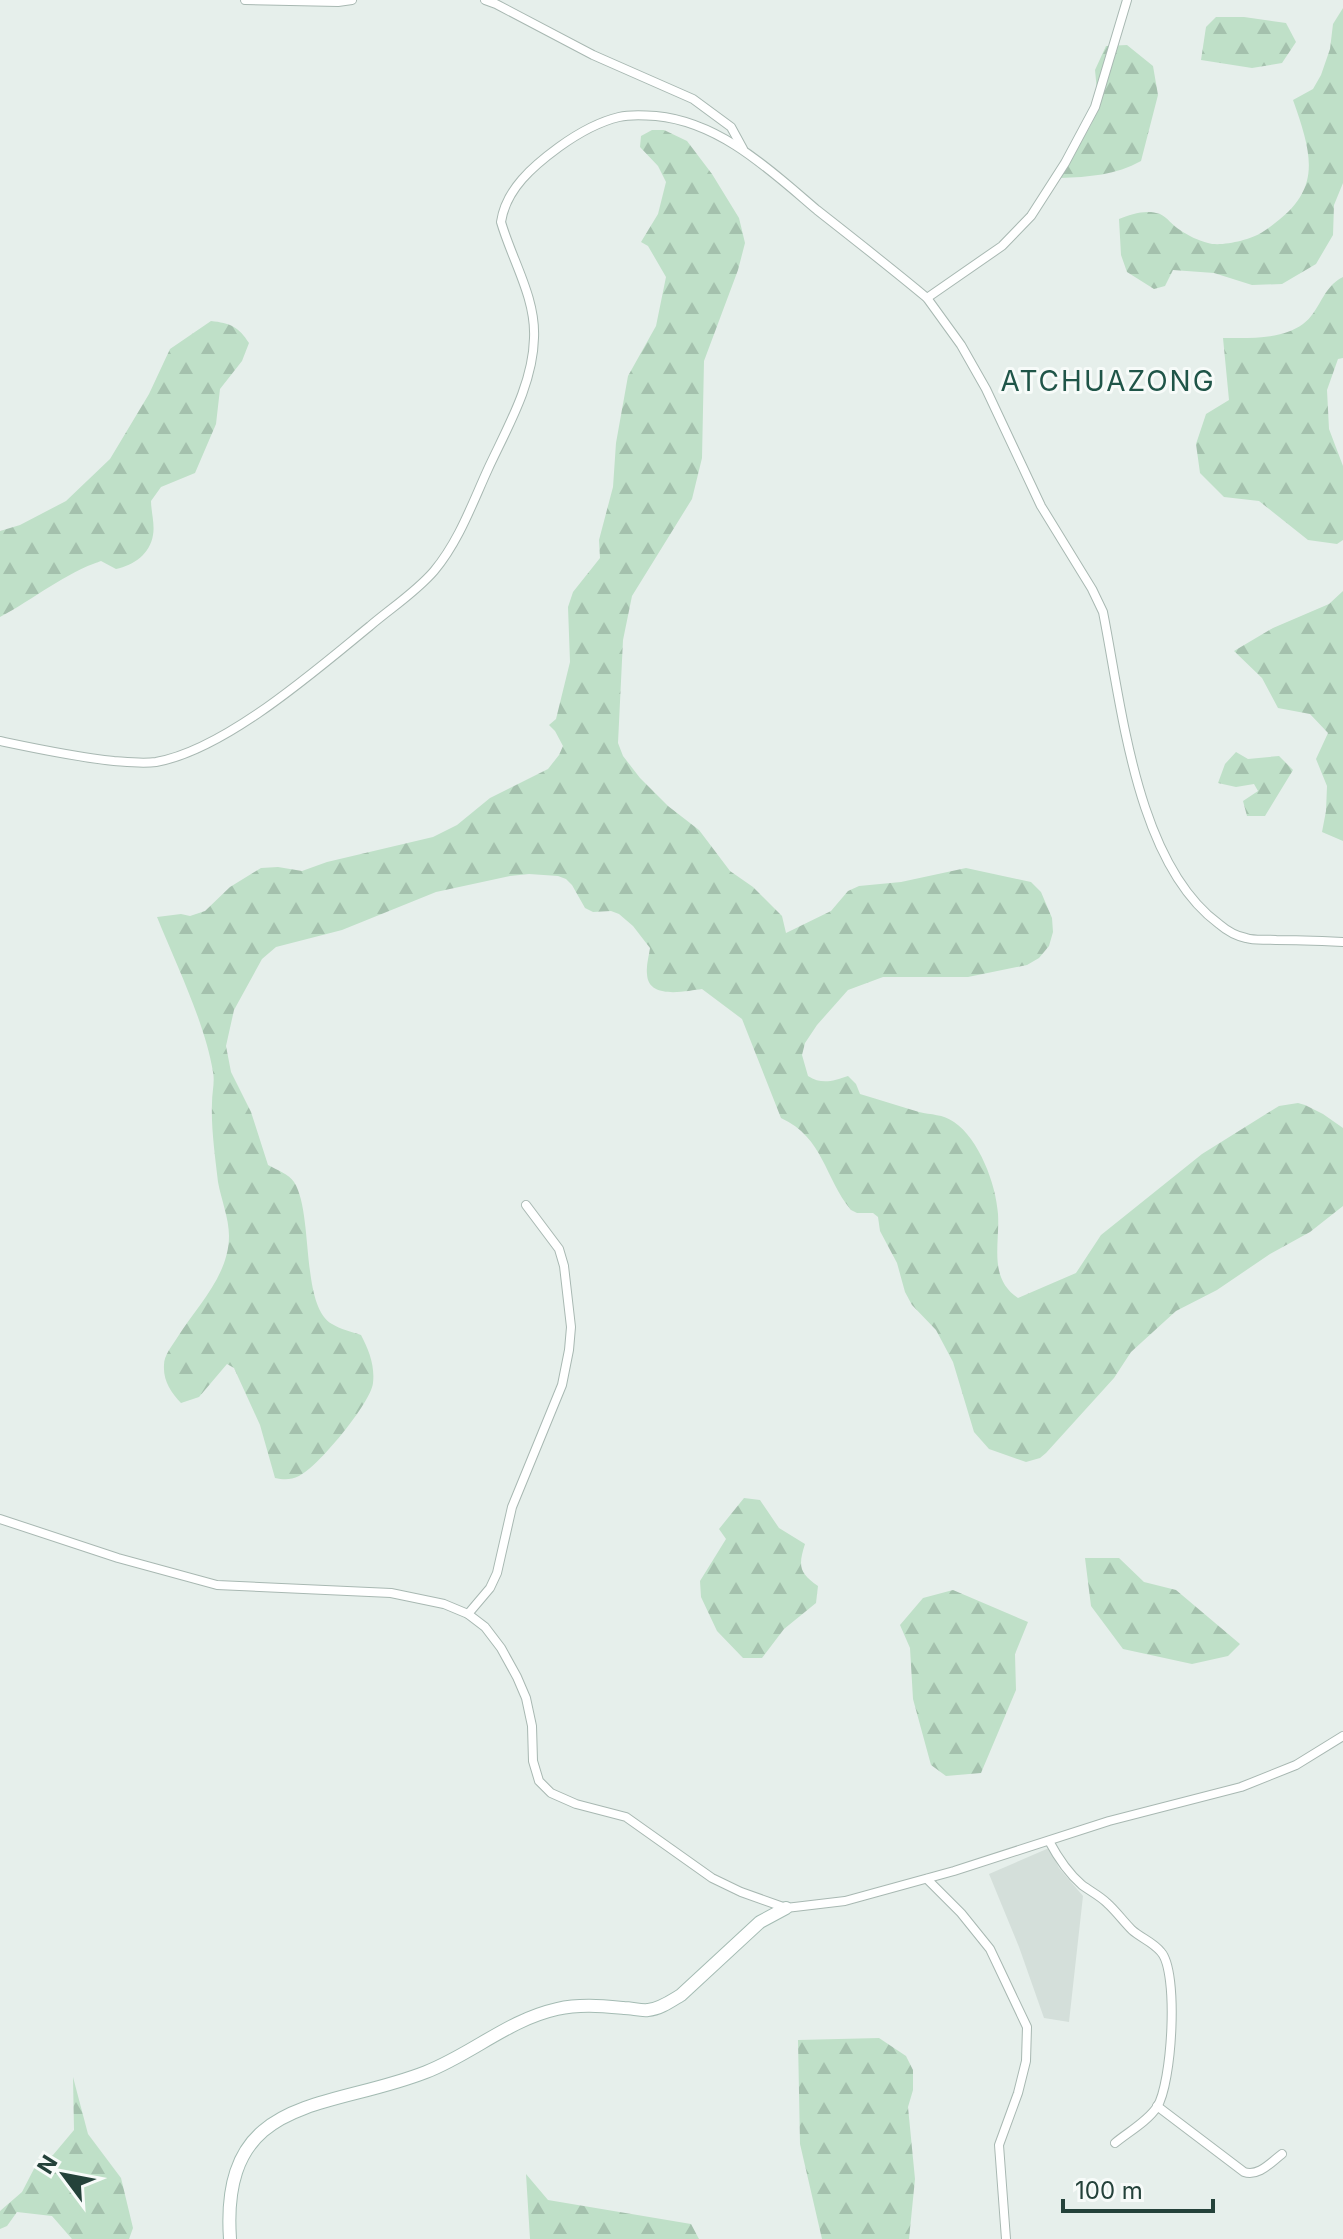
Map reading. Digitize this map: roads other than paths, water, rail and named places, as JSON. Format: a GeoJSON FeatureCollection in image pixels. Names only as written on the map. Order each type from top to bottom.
{"type":"FeatureCollection","features":[{"type":"Feature","properties":{"kind":"street"},"geometry":{"type":"LineString","coordinates":[[245,0],[352,0]]}},
{"type":"Feature","properties":{"kind":"street"},"geometry":{"type":"LineString","coordinates":[[485,0],[496,2],[593,55],[693,99],[731,127],[744,151]]}},
{"type":"Feature","properties":{"kind":"street"},"geometry":{"type":"LineString","coordinates":[[927,298],[1002,246],[1031,216],[1065,163],[1095,107],[1127,0]]}},
{"type":"Feature","properties":{"kind":"street"},"geometry":{"type":"LineString","coordinates":[[0,741],[89,759],[132,763],[155,762],[181,755],[213,740],[314,672],[404,600],[434,571],[456,539],[522,393],[535,340],[534,315],[501,222],[504,206],[513,190],[548,155],[590,127],[620,116],[643,115],[685,121],[744,151],[927,298],[961,345],[986,389],[1041,506],[1103,612],[1143,801],[1180,882],[1203,913],[1227,930],[1246,938],[1343,942]]}},
{"type":"Feature","properties":{"kind":"street"},"geometry":{"type":"LineString","coordinates":[[468,1614],[490,1588],[497,1573],[512,1507],[562,1385],[569,1350],[571,1327],[559,1249],[526,1205]]}},
{"type":"Feature","properties":{"kind":"street"},"geometry":{"type":"LineString","coordinates":[[0,1519],[106,1554],[217,1585],[391,1593],[444,1604],[468,1614],[485,1627],[517,1677],[526,1698],[532,1726],[533,1761],[539,1781],[551,1793],[576,1804],[626,1817],[712,1878],[786,1908]]}},
{"type":"Feature","properties":{"kind":"street"},"geometry":{"type":"LineString","coordinates":[[230,2239],[229,2221],[237,2167],[248,2147],[280,2119],[305,2106],[425,2073],[525,2018],[589,2005],[648,2010],[667,2004],[681,1995],[760,1922],[786,1908],[845,1901],[927,1879],[1109,1821],[1241,1787],[1296,1765],[1343,1736]]}},
{"type":"Feature","properties":{"kind":"street"},"geometry":{"type":"LineString","coordinates":[[1049,1841],[1063,1866],[1164,1955],[1173,2010],[1170,2057],[1164,2088],[1157,2106],[1115,2143]]}},
{"type":"Feature","properties":{"kind":"street"},"geometry":{"type":"LineString","coordinates":[[927,1879],[961,1913],[990,1949],[1027,2027],[1026,2061],[999,2145],[1006,2239]]}},
{"type":"Feature","properties":{"kind":"street"},"geometry":{"type":"LineString","coordinates":[[1157,2106],[1251,2175],[1282,2154]]}},
{"type":"Feature","properties":{"kind":"district","name":"ATCHUAZONG"},"geometry":{"type":"Point","coordinates":[1108,381]}}]}
